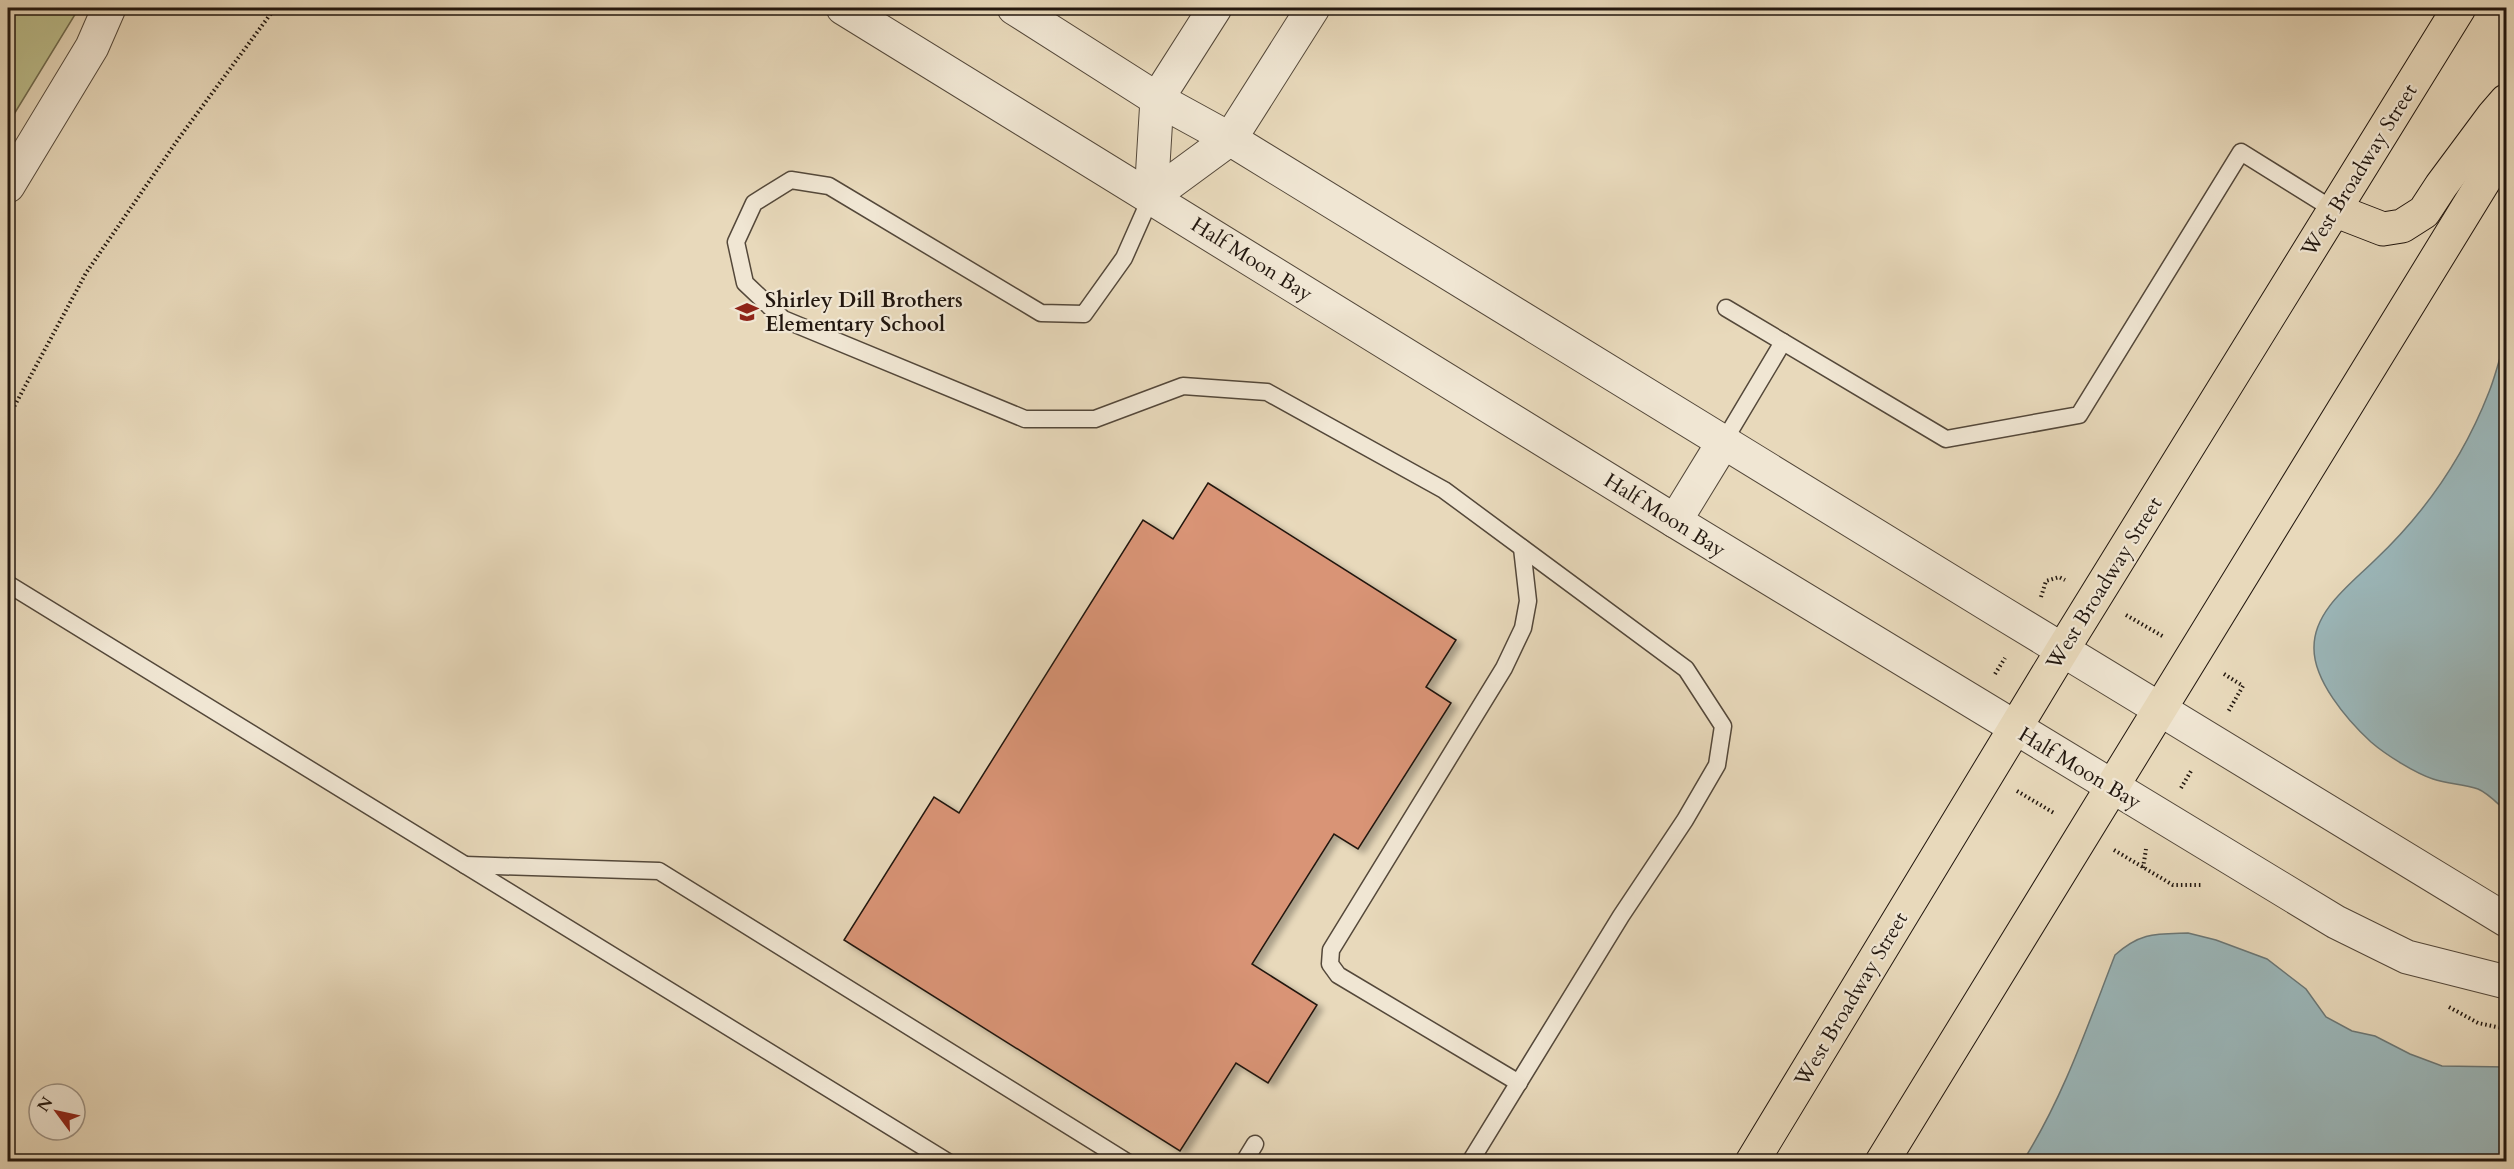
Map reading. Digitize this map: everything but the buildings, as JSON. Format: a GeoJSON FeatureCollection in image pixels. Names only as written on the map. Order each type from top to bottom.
{"type":"FeatureCollection","features":[{"type":"Feature","properties":{"kind":"main road","name":"West Broadway Street"},"geometry":{"type":"LineString","coordinates":[[1752,1161],[2063,649],[2459,8]]}},
{"type":"Feature","properties":{"kind":"main road"},"geometry":{"type":"LineString","coordinates":[[2334,210],[2383,229],[2402,226],[2417,217],[2424,212],[2506,101]]}},
{"type":"Feature","properties":{"kind":"main road"},"geometry":{"type":"LineString","coordinates":[[1882,1161],[2506,145]]}},
{"type":"Feature","properties":{"kind":"street"},"geometry":{"type":"LineString","coordinates":[[12,170],[92,47],[109,8]]}},
{"type":"Feature","properties":{"kind":"street"},"geometry":{"type":"LineString","coordinates":[[92,47],[129,8]]}},
{"type":"Feature","properties":{"kind":"street","name":"Half Moon Bay"},"geometry":{"type":"LineString","coordinates":[[843,8],[1675,521],[2336,922],[2407,957],[2506,982]]}},
{"type":"Feature","properties":{"kind":"street"},"geometry":{"type":"LineString","coordinates":[[1014,8],[1157,99],[1230,140],[2063,649],[2160,711],[2506,920]]}},
{"type":"Feature","properties":{"kind":"street"},"geometry":{"type":"LineString","coordinates":[[1151,197],[1157,99],[1215,8]]}},
{"type":"Feature","properties":{"kind":"street"},"geometry":{"type":"LineString","coordinates":[[1151,197],[1230,140],[1313,8]]}},
{"type":"Feature","properties":{"kind":"street"},"geometry":{"type":"LineString","coordinates":[[1675,521],[1724,441]]}},
{"type":"Feature","properties":{"kind":"lane"},"geometry":{"type":"LineString","coordinates":[[1726,308],[1946,439],[2079,415],[2241,152],[2334,210]]}},
{"type":"Feature","properties":{"kind":"lane"},"geometry":{"type":"LineString","coordinates":[[1151,197],[1124,258],[1084,314],[1041,313],[829,186],[791,180],[754,203],[736,242],[745,283],[783,319],[1025,419],[1095,419],[1183,386],[1267,392],[1444,490],[1686,669],[1723,726],[1717,765],[1685,820],[1621,916],[1470,1161]]}},
{"type":"Feature","properties":{"kind":"lane"},"geometry":{"type":"LineString","coordinates":[[1724,441],[1784,342]]}},
{"type":"Feature","properties":{"kind":"lane"},"geometry":{"type":"LineString","coordinates":[[1519,1083],[1338,975],[1330,964],[1331,950],[1504,668],[1523,628],[1527,601],[1522,548]]}},
{"type":"Feature","properties":{"kind":"lane"},"geometry":{"type":"LineString","coordinates":[[8,584],[948,1161]]}},
{"type":"Feature","properties":{"kind":"lane"},"geometry":{"type":"LineString","coordinates":[[464,865],[659,871],[1127,1161]]}},
{"type":"Feature","properties":{"kind":"lane"},"geometry":{"type":"LineString","coordinates":[[1244,1161],[1255,1144]]}},
{"type":"Feature","properties":{"kind":"path"},"geometry":{"type":"LineString","coordinates":[[8,418],[86,273],[179,138],[275,8]]}},
{"type":"Feature","properties":{"kind":"path"},"geometry":{"type":"LineString","coordinates":[[1977,705],[2025,626],[2041,596],[2046,581],[2060,577],[2194,654],[2243,686],[2162,817],[2147,845],[2143,868],[1988,774]]}},
{"type":"Feature","properties":{"kind":"green space"},"geometry":{"type":"Polygon","coordinates":[[[8,8],[79,8],[8,124],[8,8]]]}},
{"type":"Feature","properties":{"kind":"water"},"geometry":{"type":"Polygon","coordinates":[[[2506,336],[2506,811],[2482,791],[2426,776],[2401,763],[2371,742],[2342,711],[2325,686],[2315,660],[2314,647],[2320,621],[2327,609],[2410,523],[2455,461],[2468,439],[2489,392],[2506,336]]]}},
{"type":"Feature","properties":{"kind":"water"},"geometry":{"type":"Polygon","coordinates":[[[2188,933],[2216,940],[2267,959],[2306,989],[2326,1017],[2352,1031],[2375,1036],[2410,1054],[2442,1066],[2506,1067],[2506,1161],[2023,1161],[2063,1086],[2115,955],[2141,938],[2158,934],[2188,933]]]}},
{"type":"Feature","properties":{"kind":"place","name":"Shirley Dill Brothers Elementary School"},"geometry":{"type":"Point","coordinates":[747,312]}}]}
